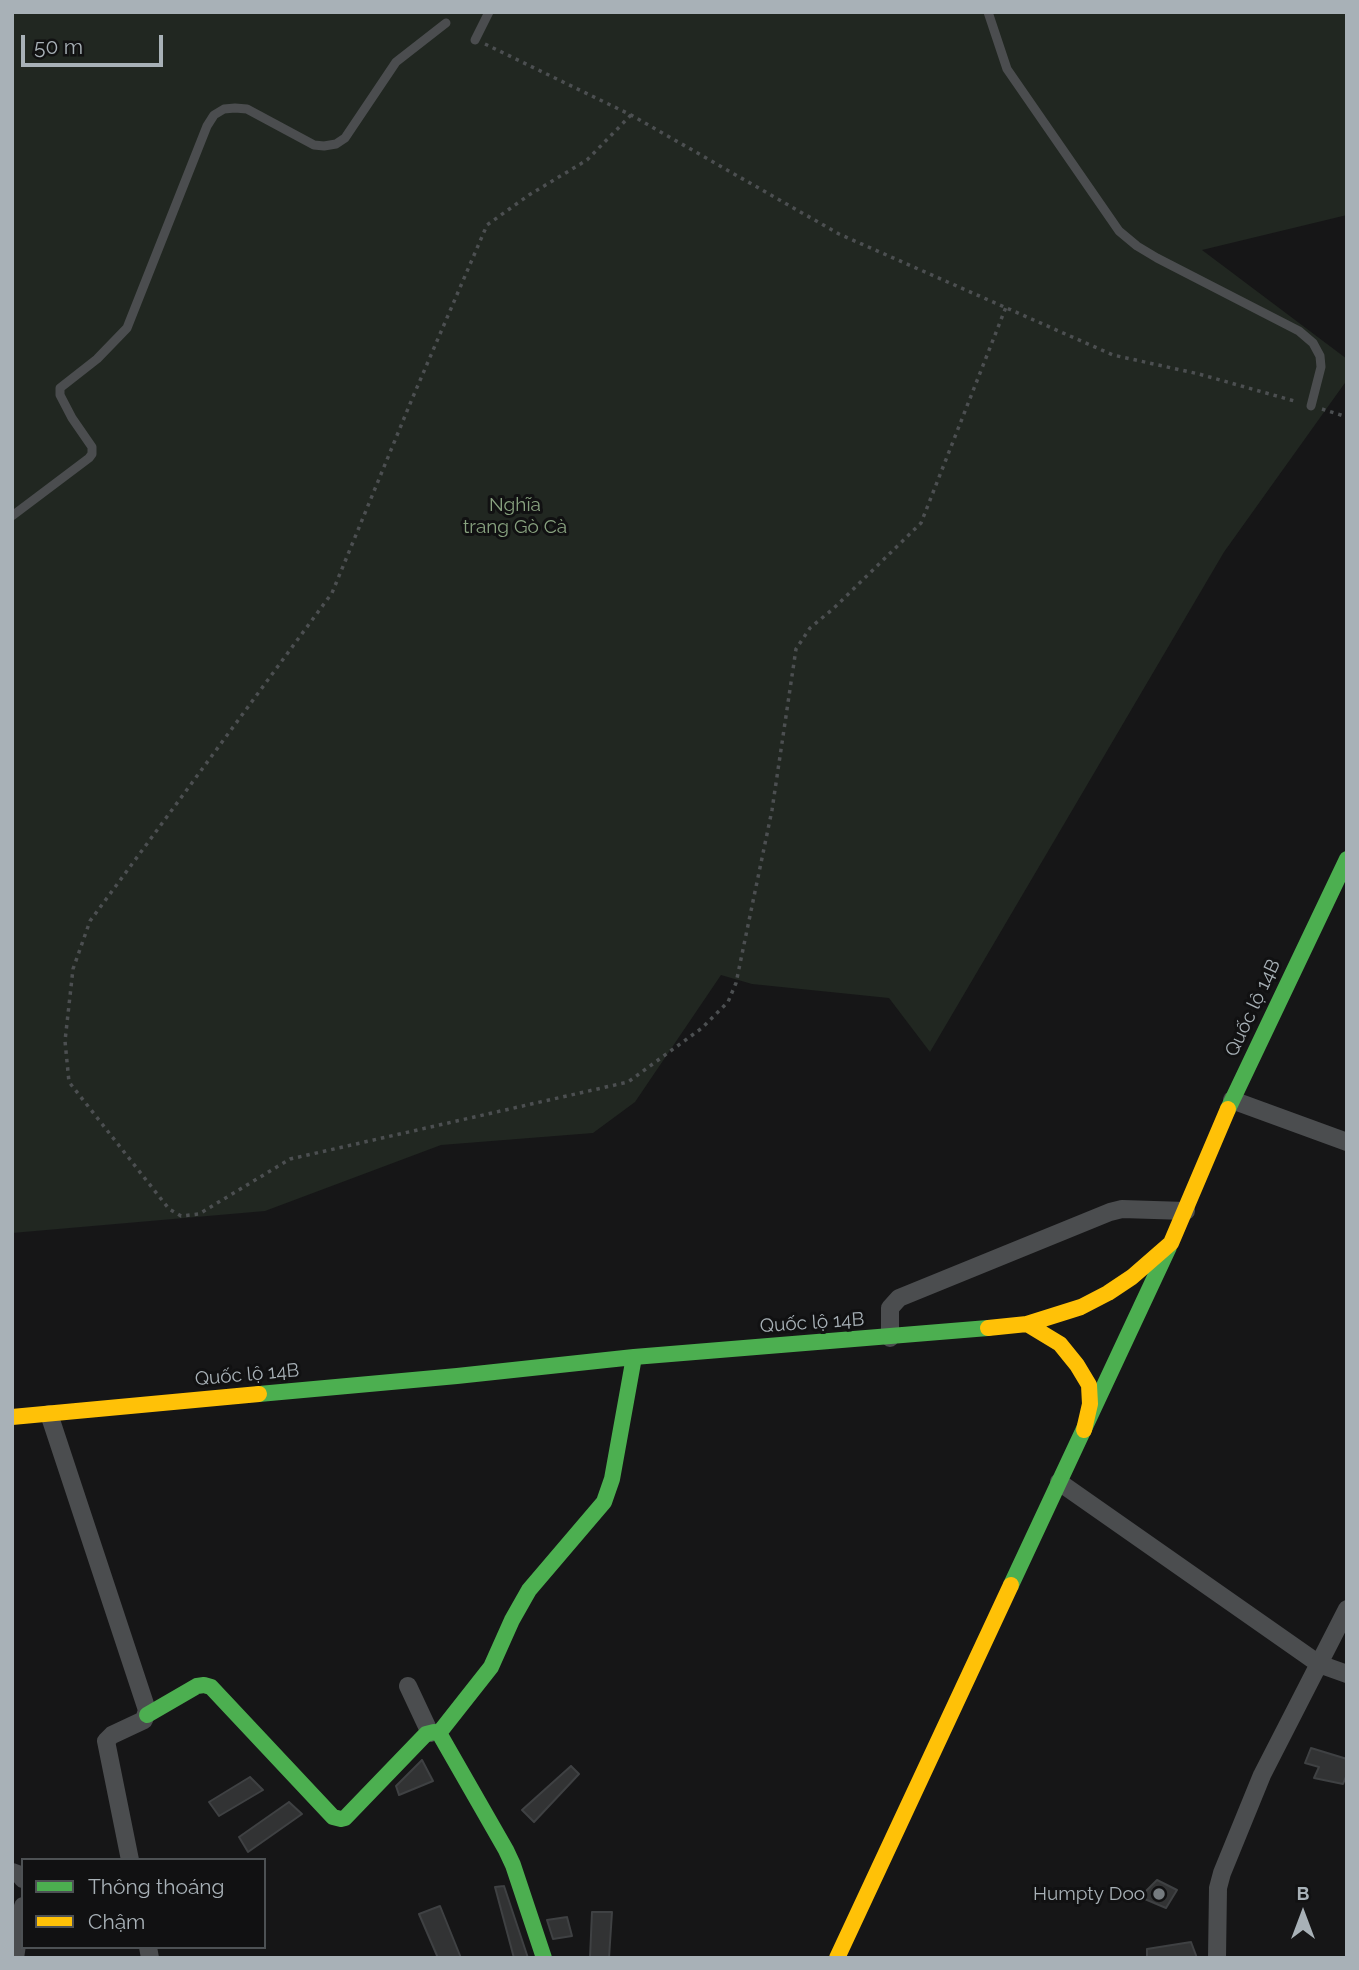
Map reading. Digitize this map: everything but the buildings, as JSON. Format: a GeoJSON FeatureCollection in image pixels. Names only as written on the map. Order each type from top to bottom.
{"type":"FeatureCollection","features":[{"type":"Feature","properties":{"kind":"main road","name":"Quốc lộ 14B"},"geometry":{"type":"LineString","coordinates":[[12,1417],[634,1357],[890,1338],[1027,1324],[1081,1307],[1132,1277],[1171,1243],[1232,1100],[1347,859]]}},
{"type":"Feature","properties":{"kind":"main road"},"geometry":{"type":"LineString","coordinates":[[837,1958],[1171,1243]]}},
{"type":"Feature","properties":{"kind":"main road"},"geometry":{"type":"LineString","coordinates":[[1027,1324],[1060,1344],[1089,1385],[1090,1404],[1084,1430]]}},
{"type":"Feature","properties":{"kind":"main road"},"geometry":{"type":"LineString","coordinates":[[147,1715],[198,1686],[211,1687],[333,1817],[345,1818],[426,1734],[434,1733],[483,1679],[529,1590],[604,1502],[612,1479],[634,1357]]}},
{"type":"Feature","properties":{"kind":"main road"},"geometry":{"type":"LineString","coordinates":[[434,1733],[506,1850],[544,1958]]}},
{"type":"Feature","properties":{"kind":"street"},"geometry":{"type":"LineString","coordinates":[[1232,1100],[1347,1142]]}},
{"type":"Feature","properties":{"kind":"street"},"geometry":{"type":"LineString","coordinates":[[890,1338],[890,1308],[899,1298],[1110,1212],[1122,1209],[1186,1211]]}},
{"type":"Feature","properties":{"kind":"street"},"geometry":{"type":"LineString","coordinates":[[49,1414],[147,1715],[144,1720],[112,1735],[106,1741],[130,1858]]}},
{"type":"Feature","properties":{"kind":"street"},"geometry":{"type":"LineString","coordinates":[[1059,1482],[1319,1664],[1347,1674]]}},
{"type":"Feature","properties":{"kind":"street"},"geometry":{"type":"LineString","coordinates":[[1217,1958],[1218,1888],[1222,1873],[1262,1775],[1347,1609]]}},
{"type":"Feature","properties":{"kind":"street"},"geometry":{"type":"LineString","coordinates":[[408,1686],[434,1733]]}},
{"type":"Feature","properties":{"kind":"street"},"geometry":{"type":"LineString","coordinates":[[15,1958],[21,1919]]}},
{"type":"Feature","properties":{"kind":"lane"},"geometry":{"type":"LineString","coordinates":[[475,40],[489,12]]}},
{"type":"Feature","properties":{"kind":"lane"},"geometry":{"type":"LineString","coordinates":[[988,12],[1007,69],[1119,231],[1157,258],[1299,331],[1313,343],[1320,356],[1321,367],[1311,406]]}},
{"type":"Feature","properties":{"kind":"lane"},"geometry":{"type":"LineString","coordinates":[[12,516],[92,454],[92,446],[72,418],[60,395],[60,388],[97,359],[127,328],[207,126],[214,115],[224,109],[247,110],[313,145],[336,144],[345,138],[396,62],[446,23]]}},
{"type":"Feature","properties":{"kind":"path"},"geometry":{"type":"LineString","coordinates":[[475,40],[631,114],[839,234],[1113,355],[1199,374],[1347,417]]}},
{"type":"Feature","properties":{"kind":"path"},"geometry":{"type":"LineString","coordinates":[[631,114],[587,160],[529,195],[487,225],[332,593],[90,921],[73,969],[65,1041],[69,1082],[169,1209],[181,1216],[199,1214],[290,1159],[628,1082],[702,1028],[728,1002],[736,983],[772,810],[796,649],[810,628],[921,523],[1006,307]]}},
{"type":"Feature","properties":{"kind":"green space","name":"Nghĩa trang Gò Cà"},"geometry":{"type":"Polygon","coordinates":[[[12,12],[1347,12],[1347,215],[1202,250],[1347,359],[1347,380],[1224,552],[930,1052],[889,998],[752,984],[721,975],[635,1102],[593,1133],[441,1145],[265,1211],[12,1233],[12,12]]]}},
{"type":"Feature","properties":{"kind":"traffic: fast"},"geometry":{"type":"LineString","coordinates":[[1228,1109],[1347,859]]}},
{"type":"Feature","properties":{"kind":"traffic: fast"},"geometry":{"type":"LineString","coordinates":[[1011,1585],[1169,1247]]}},
{"type":"Feature","properties":{"kind":"traffic: fast"},"geometry":{"type":"LineString","coordinates":[[259,1394],[634,1357],[988,1328]]}},
{"type":"Feature","properties":{"kind":"traffic: fast"},"geometry":{"type":"LineString","coordinates":[[439,1733],[491,1667],[529,1590],[604,1502],[612,1479],[634,1357]]}},
{"type":"Feature","properties":{"kind":"traffic: fast"},"geometry":{"type":"LineString","coordinates":[[147,1715],[197,1686],[211,1687],[333,1817],[341,1819],[345,1818],[426,1734],[439,1733],[506,1850],[544,1958]]}},
{"type":"Feature","properties":{"kind":"traffic: slow"},"geometry":{"type":"LineString","coordinates":[[988,1328],[1027,1324],[1081,1307],[1132,1277],[1171,1243],[1228,1109]]}},
{"type":"Feature","properties":{"kind":"traffic: slow"},"geometry":{"type":"LineString","coordinates":[[1027,1324],[1060,1344],[1089,1385],[1090,1404],[1084,1430]]}},
{"type":"Feature","properties":{"kind":"traffic: slow"},"geometry":{"type":"LineString","coordinates":[[12,1417],[259,1394]]}},
{"type":"Feature","properties":{"kind":"traffic: slow"},"geometry":{"type":"LineString","coordinates":[[837,1958],[1011,1585]]}},
{"type":"Feature","properties":{"kind":"place","name":"Humpty Doo"},"geometry":{"type":"Point","coordinates":[1159,1894]}}]}
